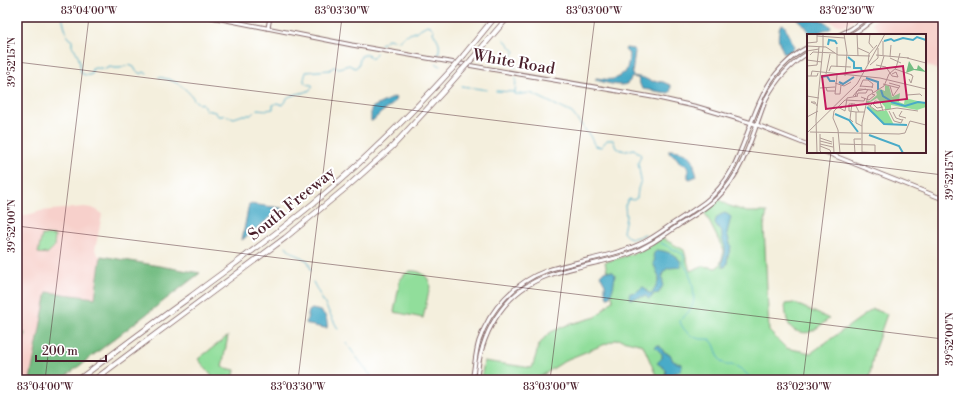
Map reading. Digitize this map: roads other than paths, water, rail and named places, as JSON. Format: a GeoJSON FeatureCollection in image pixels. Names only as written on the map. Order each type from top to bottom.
{"type":"FeatureCollection","features":[{"type":"Feature","properties":{"kind":"highway","name":"South Freeway"},"geometry":{"type":"LineString","coordinates":[[78,380],[282,228],[321,197],[356,166],[415,109],[452,69],[495,17]]}},
{"type":"Feature","properties":{"kind":"highway","name":"South Freeway"},"geometry":{"type":"LineString","coordinates":[[94,380],[285,238],[347,187],[392,147],[442,93],[508,17]]}},
{"type":"Feature","properties":{"kind":"street","name":"White Road"},"geometry":{"type":"LineString","coordinates":[[211,17],[368,48],[636,93],[698,107],[756,124],[807,145]]}},
{"type":"Feature","properties":{"kind":"street"},"geometry":{"type":"LineString","coordinates":[[268,28],[270,17]]}},
{"type":"Feature","properties":{"kind":"street"},"geometry":{"type":"LineString","coordinates":[[841,34],[852,29],[868,17]]}},
{"type":"Feature","properties":{"kind":"street"},"geometry":{"type":"LineString","coordinates":[[853,34],[876,17]]}},
{"type":"Feature","properties":{"kind":"street"},"geometry":{"type":"LineString","coordinates":[[472,380],[476,352],[483,331],[491,315],[510,293],[528,280],[549,270],[620,252],[636,246],[704,203],[722,186],[733,170],[760,100],[766,89],[773,78],[788,61],[807,48]]}},
{"type":"Feature","properties":{"kind":"street"},"geometry":{"type":"LineString","coordinates":[[477,380],[481,354],[488,332],[499,312],[513,296],[526,286],[546,276],[626,255],[638,250],[652,243],[704,209],[719,196],[731,181],[742,161],[766,99],[777,81],[790,66],[807,54]]}},
{"type":"Feature","properties":{"kind":"street"},"geometry":{"type":"LineString","coordinates":[[828,153],[943,199]]}},
{"type":"Feature","properties":{"kind":"water"},"geometry":{"type":"Polygon","coordinates":[[[796,17],[820,20],[831,27],[830,29],[815,34],[809,34],[806,27],[796,17]]]}},
{"type":"Feature","properties":{"kind":"water"},"geometry":{"type":"Polygon","coordinates":[[[783,24],[794,47],[787,53],[784,53],[780,46],[779,40],[780,26],[783,24]]]}},
{"type":"Feature","properties":{"kind":"water"},"geometry":{"type":"Polygon","coordinates":[[[626,48],[633,49],[635,51],[633,76],[650,81],[663,82],[670,85],[670,92],[668,93],[643,89],[638,78],[632,77],[628,83],[623,85],[611,84],[596,80],[596,78],[614,79],[619,77],[620,74],[625,73],[628,66],[629,56],[625,50],[626,48]]]}},
{"type":"Feature","properties":{"kind":"water"},"geometry":{"type":"Polygon","coordinates":[[[394,97],[396,98],[392,104],[371,121],[371,109],[394,97]]]}},
{"type":"Feature","properties":{"kind":"water"},"geometry":{"type":"Polygon","coordinates":[[[669,150],[676,150],[691,157],[697,176],[690,179],[688,178],[688,169],[686,165],[680,163],[675,156],[669,153],[669,150]]]}},
{"type":"Feature","properties":{"kind":"water"},"geometry":{"type":"Polygon","coordinates":[[[249,204],[282,208],[242,240],[249,204]]]}},
{"type":"Feature","properties":{"kind":"water"},"geometry":{"type":"Polygon","coordinates":[[[725,213],[731,217],[727,233],[731,247],[727,264],[723,267],[722,262],[725,248],[722,233],[715,223],[718,216],[725,213]]]}},
{"type":"Feature","properties":{"kind":"water"},"geometry":{"type":"Polygon","coordinates":[[[657,250],[674,255],[681,262],[681,267],[669,268],[663,272],[663,285],[659,293],[653,294],[652,297],[648,299],[646,296],[630,299],[630,293],[636,292],[643,287],[648,293],[652,293],[657,284],[659,278],[653,262],[655,260],[653,256],[657,250]]]}},
{"type":"Feature","properties":{"kind":"water"},"geometry":{"type":"Polygon","coordinates":[[[607,271],[615,274],[613,289],[609,297],[607,297],[605,292],[605,284],[600,275],[607,271]]]}},
{"type":"Feature","properties":{"kind":"water"},"geometry":{"type":"Polygon","coordinates":[[[312,309],[320,311],[325,315],[327,328],[309,325],[306,323],[309,311],[312,309]]]}},
{"type":"Feature","properties":{"kind":"water"},"geometry":{"type":"Polygon","coordinates":[[[659,345],[664,352],[670,354],[673,361],[681,364],[682,366],[681,371],[674,373],[671,379],[666,378],[666,370],[657,363],[662,358],[662,354],[655,347],[659,345]]]}},
{"type":"Feature","properties":{"kind":"waterway"},"geometry":{"type":"LineString","coordinates":[[62,17],[67,35],[72,41],[72,46],[78,55],[81,73],[89,75],[92,74],[92,69],[95,68],[120,68],[129,65],[134,67],[136,71],[141,74],[144,72],[147,74]]}},
{"type":"Feature","properties":{"kind":"waterway"},"geometry":{"type":"LineString","coordinates":[[381,44],[388,39],[399,41],[405,35],[413,33],[427,25],[434,30],[433,33],[437,38],[439,46],[438,55]]}},
{"type":"Feature","properties":{"kind":"waterway"},"geometry":{"type":"LineString","coordinates":[[504,39],[515,52],[512,55],[515,68]]}},
{"type":"Feature","properties":{"kind":"waterway"},"geometry":{"type":"LineString","coordinates":[[159,77],[173,81],[180,85],[197,102],[200,104],[202,103],[206,110],[215,112],[218,116],[224,115],[234,118],[243,115],[251,115],[257,109],[273,109],[273,105],[277,103],[283,105],[288,97],[309,90],[313,87],[312,85],[306,84],[304,81],[306,72],[330,70],[333,67],[339,68],[349,65],[355,68],[358,66],[361,56],[368,54],[370,58],[373,58],[376,53]]}},
{"type":"Feature","properties":{"kind":"waterway"},"geometry":{"type":"LineString","coordinates":[[436,63],[440,66]]}},
{"type":"Feature","properties":{"kind":"waterway"},"geometry":{"type":"LineString","coordinates":[[516,79],[515,94],[533,94],[572,113],[590,136],[595,146],[601,147],[607,140],[613,140],[616,148],[625,151],[634,149],[641,155],[638,163],[641,180],[637,198],[633,200],[629,199],[625,205],[626,217],[623,232],[630,238],[645,234]]}},
{"type":"Feature","properties":{"kind":"waterway"},"geometry":{"type":"LineString","coordinates":[[462,86],[487,90]]}},
{"type":"Feature","properties":{"kind":"waterway"},"geometry":{"type":"LineString","coordinates":[[496,91],[515,92]]}},
{"type":"Feature","properties":{"kind":"waterway"},"geometry":{"type":"LineString","coordinates":[[661,243],[683,254],[684,265],[689,272],[692,283],[694,295],[693,304],[680,321],[681,324],[687,333],[693,337],[709,339],[712,341],[719,358],[723,363],[738,367],[752,380]]}},
{"type":"Feature","properties":{"kind":"waterway"},"geometry":{"type":"LineString","coordinates":[[286,246],[290,251],[308,261],[311,270]]}},
{"type":"Feature","properties":{"kind":"waterway"},"geometry":{"type":"LineString","coordinates":[[313,282],[338,329]]}},
{"type":"Feature","properties":{"kind":"waterway"},"geometry":{"type":"LineString","coordinates":[[346,343],[374,380]]}}]}
